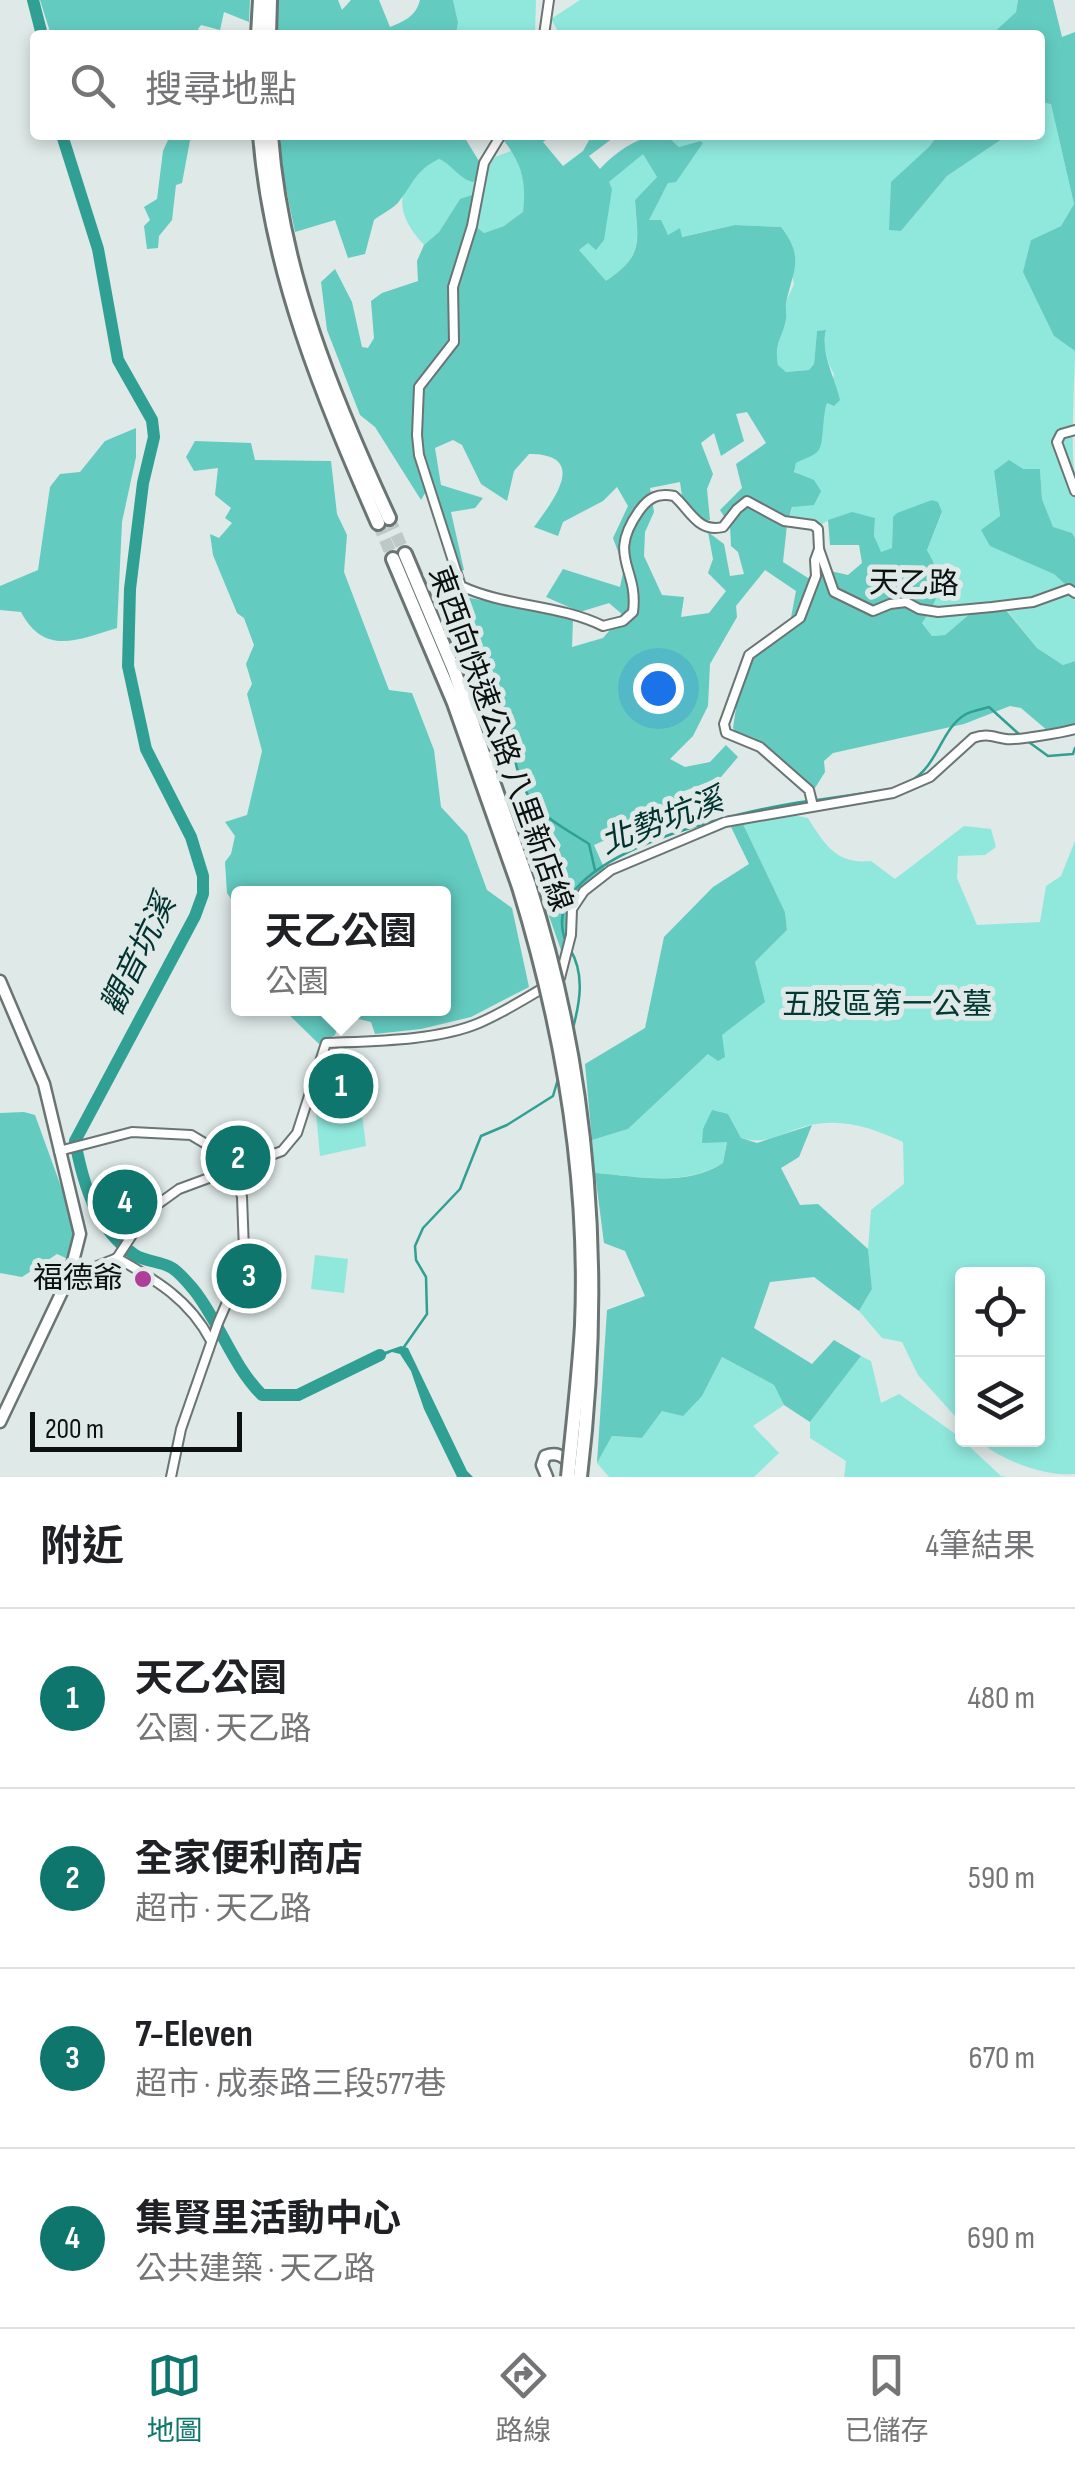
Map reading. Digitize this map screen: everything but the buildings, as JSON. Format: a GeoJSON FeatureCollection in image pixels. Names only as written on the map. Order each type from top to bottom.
{"type":"FeatureCollection","features":[{"type":"Feature","properties":{"kind":"highway"},"geometry":{"type":"LineString","coordinates":[[258,30],[260,0]]}},
{"type":"Feature","properties":{"kind":"highway"},"geometry":{"type":"LineString","coordinates":[[268,30],[270,0]]}},
{"type":"Feature","properties":{"kind":"highway"},"geometry":{"type":"LineString","coordinates":[[261,140],[269,212],[309,341],[384,521]]}},
{"type":"Feature","properties":{"kind":"highway"},"geometry":{"type":"LineString","coordinates":[[271,140],[292,287]]}},
{"type":"Feature","properties":{"kind":"highway","name":"東西向快速公路 八里新店線"},"geometry":{"type":"LineString","coordinates":[[399,556],[454,670],[524,886],[554,1014],[578,1197],[582,1322],[568,1477]]}},
{"type":"Feature","properties":{"kind":"highway","name":"東西向快速公路 八里新店線"},"geometry":{"type":"LineString","coordinates":[[524,886],[546,938],[564,1009],[587,1186],[593,1316],[583,1477]]}},
{"type":"Feature","properties":{"kind":"street"},"geometry":{"type":"LineString","coordinates":[[545,30],[549,0]]}},
{"type":"Feature","properties":{"kind":"street"},"geometry":{"type":"LineString","coordinates":[[499,140],[484,162],[472,226],[453,287],[454,342],[419,387],[420,456],[456,577],[462,586],[489,597],[578,614],[603,626],[622,621],[633,612],[635,595],[622,546],[628,528],[647,500],[661,494],[674,496],[701,526],[712,530],[723,527],[747,501],[784,520],[813,525],[818,530],[816,576],[800,618],[749,655],[724,724],[726,733],[760,747],[809,790],[813,806]]}},
{"type":"Feature","properties":{"kind":"street"},"geometry":{"type":"LineString","coordinates":[[1075,430],[1061,434],[1056,442],[1075,491]]}},
{"type":"Feature","properties":{"kind":"street","name":"天乙路"},"geometry":{"type":"LineString","coordinates":[[819,549],[834,592],[873,611],[906,602],[938,612],[1033,602],[1069,590],[1075,593]]}},
{"type":"Feature","properties":{"kind":"street"},"geometry":{"type":"LineString","coordinates":[[69,1277],[117,1258],[148,1212],[179,1189],[282,1151],[290,1144],[326,1043],[369,1042],[476,1024],[560,978],[572,909],[598,878],[712,826],[882,796],[909,787],[930,776],[981,735],[1009,740],[1075,729]]}},
{"type":"Feature","properties":{"kind":"street"},"geometry":{"type":"LineString","coordinates":[[0,981],[44,1084],[63,1150],[80,1234],[69,1277],[0,1422]]}},
{"type":"Feature","properties":{"kind":"street"},"geometry":{"type":"LineString","coordinates":[[63,1150],[132,1132],[190,1135],[204,1140],[234,1169],[242,1198],[244,1250],[234,1292],[218,1322],[181,1429],[170,1477]]}},
{"type":"Feature","properties":{"kind":"street"},"geometry":{"type":"LineString","coordinates":[[117,1258],[165,1285],[204,1326],[211,1341]]}},
{"type":"Feature","properties":{"kind":"street"},"geometry":{"type":"LineString","coordinates":[[546,1477],[542,1464],[546,1456],[554,1453],[583,1477]]}},
{"type":"Feature","properties":{"kind":"green space"},"geometry":{"type":"Polygon","coordinates":[[[453,0],[536,0],[535,30],[457,30],[453,0]]]}},
{"type":"Feature","properties":{"kind":"green space"},"geometry":{"type":"Polygon","coordinates":[[[580,0],[1018,0],[1016,12],[996,30],[557,30],[551,19],[580,0]]]}},
{"type":"Feature","properties":{"kind":"green space"},"geometry":{"type":"Polygon","coordinates":[[[1045,102],[1051,103],[1074,204],[1061,226],[1031,240],[1054,336],[1075,351],[1075,538],[1072,533],[1053,528],[1042,499],[1040,469],[994,471],[1000,517],[1075,593],[1075,661],[1063,665],[1037,648],[1007,610],[972,612],[945,635],[932,636],[922,623],[938,570],[927,550],[942,513],[932,500],[893,517],[892,548],[880,553],[874,536],[875,518],[844,516],[816,528],[787,525],[802,477],[794,471],[796,463],[815,436],[834,374],[826,353],[826,331],[817,331],[814,364],[809,370],[786,372],[778,365],[775,345],[794,284],[781,227],[735,225],[681,237],[680,229],[668,235],[648,221],[668,183],[699,141],[679,147],[671,140],[934,140],[901,231],[947,176],[1001,140],[1045,140],[1045,102]]]}},
{"type":"Feature","properties":{"kind":"green space"},"geometry":{"type":"Polygon","coordinates":[[[513,150],[527,186],[523,213],[484,233],[474,225],[460,199],[439,232],[424,245],[406,220],[403,208],[406,187],[413,177],[439,159],[485,171],[495,157],[513,150]]]}},
{"type":"Feature","properties":{"kind":"green space"},"geometry":{"type":"Polygon","coordinates":[[[643,153],[657,177],[635,200],[637,238],[632,256],[606,282],[578,249],[588,243],[609,182],[643,153]]]}},
{"type":"Feature","properties":{"kind":"green space","name":"五股區第一公墓"},"geometry":{"type":"Polygon","coordinates":[[[786,814],[808,818],[840,856],[871,861],[895,879],[964,826],[991,829],[996,847],[985,855],[958,856],[957,878],[977,925],[1040,922],[1046,886],[1061,876],[1075,841],[1075,1474],[1024,1466],[988,1447],[1045,1447],[1045,1267],[955,1267],[955,1416],[918,1375],[902,1342],[882,1338],[859,1311],[872,1289],[868,1249],[871,1210],[904,1184],[903,1142],[869,1129],[835,1123],[751,1140],[741,1138],[728,1114],[702,1142],[727,1141],[723,1163],[708,1170],[677,1178],[595,1173],[592,1140],[628,1129],[708,1054],[721,1035],[764,1002],[755,962],[787,930],[785,912],[743,824],[786,814]]]}},
{"type":"Feature","properties":{"kind":"green space"},"geometry":{"type":"Polygon","coordinates":[[[333,1056],[355,1058],[366,1146],[320,1156],[316,1113],[333,1056]]]}},
{"type":"Feature","properties":{"kind":"green space"},"geometry":{"type":"Polygon","coordinates":[[[315,1255],[348,1259],[344,1293],[311,1289],[315,1255]]]}},
{"type":"Feature","properties":{"kind":"green space"},"geometry":{"type":"Polygon","coordinates":[[[861,1356],[871,1361],[881,1403],[899,1394],[955,1434],[955,1447],[970,1447],[1007,1477],[844,1477],[846,1461],[810,1438],[810,1422],[861,1356]]]}},
{"type":"Feature","properties":{"kind":"green space"},"geometry":{"type":"Polygon","coordinates":[[[722,1357],[774,1385],[784,1405],[753,1426],[779,1453],[754,1477],[609,1477],[597,1463],[612,1436],[642,1438],[662,1411],[702,1396],[722,1357]]]}},
{"type":"Feature","properties":{"kind":"shaded area"},"geometry":{"type":"Polygon","coordinates":[[[40,0],[250,0],[249,22],[224,12],[220,30],[201,25],[199,30],[49,30],[40,0]]]}},
{"type":"Feature","properties":{"kind":"shaded area"},"geometry":{"type":"Polygon","coordinates":[[[274,0],[338,0],[342,10],[351,0],[379,0],[390,27],[409,17],[420,0],[453,0],[458,22],[457,30],[274,30],[274,0]]]}},
{"type":"Feature","properties":{"kind":"shaded area"},"geometry":{"type":"Polygon","coordinates":[[[1018,0],[1053,0],[1062,37],[1075,32],[1075,351],[1054,336],[1023,272],[1031,240],[1061,226],[1074,204],[1051,104],[1045,103],[1045,30],[996,30],[1016,12],[1018,0]]]}},
{"type":"Feature","properties":{"kind":"shaded area"},"geometry":{"type":"Polygon","coordinates":[[[168,140],[190,140],[182,183],[176,185],[172,220],[159,236],[158,248],[147,249],[144,226],[150,220],[144,207],[157,199],[168,140]]]}},
{"type":"Feature","properties":{"kind":"shaded area"},"geometry":{"type":"Polygon","coordinates":[[[280,140],[466,140],[485,171],[473,182],[439,159],[431,163],[398,203],[374,220],[365,254],[348,258],[335,220],[295,232],[280,140]]]}},
{"type":"Feature","properties":{"kind":"shaded area"},"geometry":{"type":"Polygon","coordinates":[[[503,140],[546,140],[543,142],[563,166],[583,151],[589,140],[610,140],[589,156],[600,169],[641,140],[671,140],[679,147],[703,143],[676,182],[668,183],[649,220],[661,220],[668,235],[680,228],[682,237],[735,225],[781,227],[793,247],[795,264],[778,345],[778,365],[786,372],[809,370],[814,364],[817,331],[826,330],[826,356],[840,400],[834,406],[827,403],[818,451],[796,463],[794,472],[814,480],[821,491],[814,505],[792,507],[783,562],[808,578],[826,570],[848,575],[862,563],[859,545],[830,545],[828,520],[852,512],[875,518],[874,536],[881,552],[892,548],[893,517],[897,513],[932,500],[938,502],[942,512],[927,550],[937,570],[939,587],[922,623],[932,636],[945,635],[972,612],[995,605],[1006,610],[1037,648],[1063,665],[1075,661],[1075,724],[1048,731],[1021,708],[1010,706],[964,724],[833,753],[824,761],[825,772],[815,788],[798,780],[775,757],[741,744],[733,728],[741,675],[757,649],[789,628],[796,591],[765,570],[736,606],[737,617],[710,664],[708,706],[693,736],[670,759],[685,767],[710,762],[726,745],[738,757],[721,777],[679,793],[672,811],[594,845],[605,870],[574,900],[570,951],[562,953],[516,822],[532,812],[461,596],[573,619],[572,647],[603,638],[623,615],[609,603],[580,612],[546,597],[563,569],[620,587],[624,568],[613,538],[628,506],[617,487],[603,501],[563,522],[558,536],[534,527],[557,492],[562,470],[558,462],[548,456],[529,454],[514,471],[507,501],[481,484],[462,445],[453,440],[435,448],[441,485],[483,498],[475,508],[451,512],[464,570],[456,571],[432,481],[421,500],[375,427],[360,415],[327,330],[321,282],[335,269],[352,302],[362,347],[368,348],[374,338],[371,301],[382,293],[418,281],[417,261],[424,245],[439,232],[460,199],[472,195],[477,203],[474,225],[484,233],[504,226],[523,212],[524,190],[517,162],[503,140]],[[643,154],[609,182],[612,189],[604,240],[596,250],[588,243],[579,250],[606,281],[633,255],[637,238],[635,200],[657,177],[643,154]],[[747,412],[736,414],[744,441],[721,456],[714,433],[701,443],[713,474],[707,489],[710,520],[691,519],[684,510],[680,482],[650,488],[654,512],[645,532],[644,556],[662,595],[684,597],[681,617],[709,613],[726,591],[708,573],[713,559],[708,532],[724,544],[730,576],[744,574],[738,552],[731,546],[730,526],[720,510],[742,488],[736,464],[766,443],[747,412]]]}},
{"type":"Feature","properties":{"kind":"shaded area"},"geometry":{"type":"Polygon","coordinates":[[[934,140],[1001,140],[947,176],[901,231],[889,230],[891,182],[934,140]]]}},
{"type":"Feature","properties":{"kind":"shaded area"},"geometry":{"type":"Polygon","coordinates":[[[136,428],[136,457],[122,522],[117,628],[76,640],[51,640],[30,626],[21,612],[0,610],[0,586],[38,570],[50,487],[60,474],[80,472],[105,441],[136,428]]]}},
{"type":"Feature","properties":{"kind":"shaded area"},"geometry":{"type":"Polygon","coordinates":[[[195,441],[251,443],[255,460],[331,461],[337,514],[347,535],[344,572],[389,690],[412,693],[434,750],[441,807],[467,835],[487,890],[512,908],[529,987],[471,1017],[421,1029],[375,1034],[371,1022],[346,1016],[451,1016],[451,886],[231,886],[231,899],[227,893],[225,862],[235,836],[225,822],[247,815],[262,751],[247,694],[252,684],[246,664],[254,645],[213,555],[210,534],[219,538],[232,523],[225,518],[231,508],[215,495],[218,468],[194,471],[186,457],[195,441]]]}},
{"type":"Feature","properties":{"kind":"shaded area"},"geometry":{"type":"Polygon","coordinates":[[[1009,460],[1023,469],[1040,469],[1042,499],[1053,527],[1072,533],[1075,538],[1075,593],[1054,574],[990,546],[981,530],[1000,516],[994,471],[1009,460]]]}},
{"type":"Feature","properties":{"kind":"shaded area"},"geometry":{"type":"Polygon","coordinates":[[[743,824],[785,912],[787,930],[755,962],[765,1002],[722,1035],[725,1057],[718,1061],[708,1054],[628,1129],[592,1140],[585,1064],[645,1028],[664,937],[713,887],[749,864],[731,827],[743,824]]]}},
{"type":"Feature","properties":{"kind":"shaded area"},"geometry":{"type":"Polygon","coordinates":[[[290,1016],[342,1016],[335,1035],[319,1044],[290,1016]]]}},
{"type":"Feature","properties":{"kind":"shaded area"},"geometry":{"type":"Polygon","coordinates":[[[712,1110],[728,1114],[741,1138],[757,1143],[812,1125],[799,1157],[781,1168],[800,1205],[818,1204],[868,1249],[872,1289],[859,1311],[814,1277],[770,1282],[754,1328],[812,1364],[834,1340],[861,1356],[810,1422],[784,1405],[774,1385],[722,1357],[702,1396],[683,1416],[662,1411],[642,1438],[612,1436],[597,1463],[607,1310],[645,1296],[625,1251],[604,1243],[595,1173],[677,1178],[693,1176],[723,1163],[727,1142],[702,1143],[703,1129],[712,1110]]]}},
{"type":"Feature","properties":{"kind":"shaded area"},"geometry":{"type":"Polygon","coordinates":[[[0,1113],[35,1115],[76,1228],[70,1260],[57,1254],[22,1277],[0,1273],[0,1113]]]}},
{"type":"Feature","properties":{"kind":"shaded area"},"geometry":{"type":"Polygon","coordinates":[[[401,1346],[408,1348],[473,1477],[457,1477],[400,1354],[392,1352],[368,1363],[364,1359],[401,1346]]]}},
{"type":"Feature","properties":{"kind":"waterway","name":"觀音坑溪"},"geometry":{"type":"LineString","coordinates":[[33,0],[41,30]]}},
{"type":"Feature","properties":{"kind":"waterway","name":"觀音坑溪"},"geometry":{"type":"LineString","coordinates":[[64,140],[98,249],[118,360],[152,420],[154,437],[143,483],[130,589],[128,666],[146,749],[191,837],[203,876],[203,894],[195,916],[75,1141],[82,1173],[93,1204],[110,1232],[135,1255],[168,1266],[184,1278],[242,1371],[262,1395],[298,1395],[380,1355]]}},
{"type":"Feature","properties":{"kind":"waterway"},"geometry":{"type":"LineString","coordinates":[[463,599],[524,787],[549,818],[589,844],[595,870]]}},
{"type":"Feature","properties":{"kind":"waterway","name":"北勢坑溪"},"geometry":{"type":"LineString","coordinates":[[909,782],[927,767],[950,729],[968,713],[989,707],[1020,735]]}},
{"type":"Feature","properties":{"kind":"waterway","name":"北勢坑溪"},"geometry":{"type":"LineString","coordinates":[[1026,740],[1048,756],[1073,754],[1075,748]]}},
{"type":"Feature","properties":{"kind":"waterway","name":"北勢坑溪"},"geometry":{"type":"LineString","coordinates":[[817,800],[893,789]]}},
{"type":"Feature","properties":{"kind":"waterway","name":"北勢坑溪"},"geometry":{"type":"LineString","coordinates":[[566,942],[564,911],[580,884],[612,861],[697,826],[809,801]]}},
{"type":"Feature","properties":{"kind":"waterway","name":"北勢坑溪"},"geometry":{"type":"LineString","coordinates":[[570,949],[579,978],[573,1028]]}},
{"type":"Feature","properties":{"kind":"waterway","name":"北勢坑溪"},"geometry":{"type":"LineString","coordinates":[[404,1347],[427,1314],[426,1277],[416,1260],[415,1246],[423,1228],[460,1189],[481,1136],[507,1125],[553,1096],[558,1079]]}},
{"type":"Feature","properties":{"kind":"tunnel"},"geometry":{"type":"LineString","coordinates":[[389,518],[405,554]]}},
{"type":"Feature","properties":{"kind":"tunnel"},"geometry":{"type":"LineString","coordinates":[[378,523],[393,559]]}},
{"type":"Feature","properties":{"kind":"place","name":"天乙公園"},"geometry":{"type":"Point","coordinates":[341,1086]}},
{"type":"Feature","properties":{"kind":"place","name":"全家便利商店"},"geometry":{"type":"Point","coordinates":[238,1158]}},
{"type":"Feature","properties":{"kind":"place","name":"集賢里活動中心"},"geometry":{"type":"Point","coordinates":[125,1202]}},
{"type":"Feature","properties":{"kind":"place","name":"7-Eleven"},"geometry":{"type":"Point","coordinates":[249,1276]}},
{"type":"Feature","properties":{"kind":"place","name":"福德爺"},"geometry":{"type":"Point","coordinates":[143,1279]}}]}
